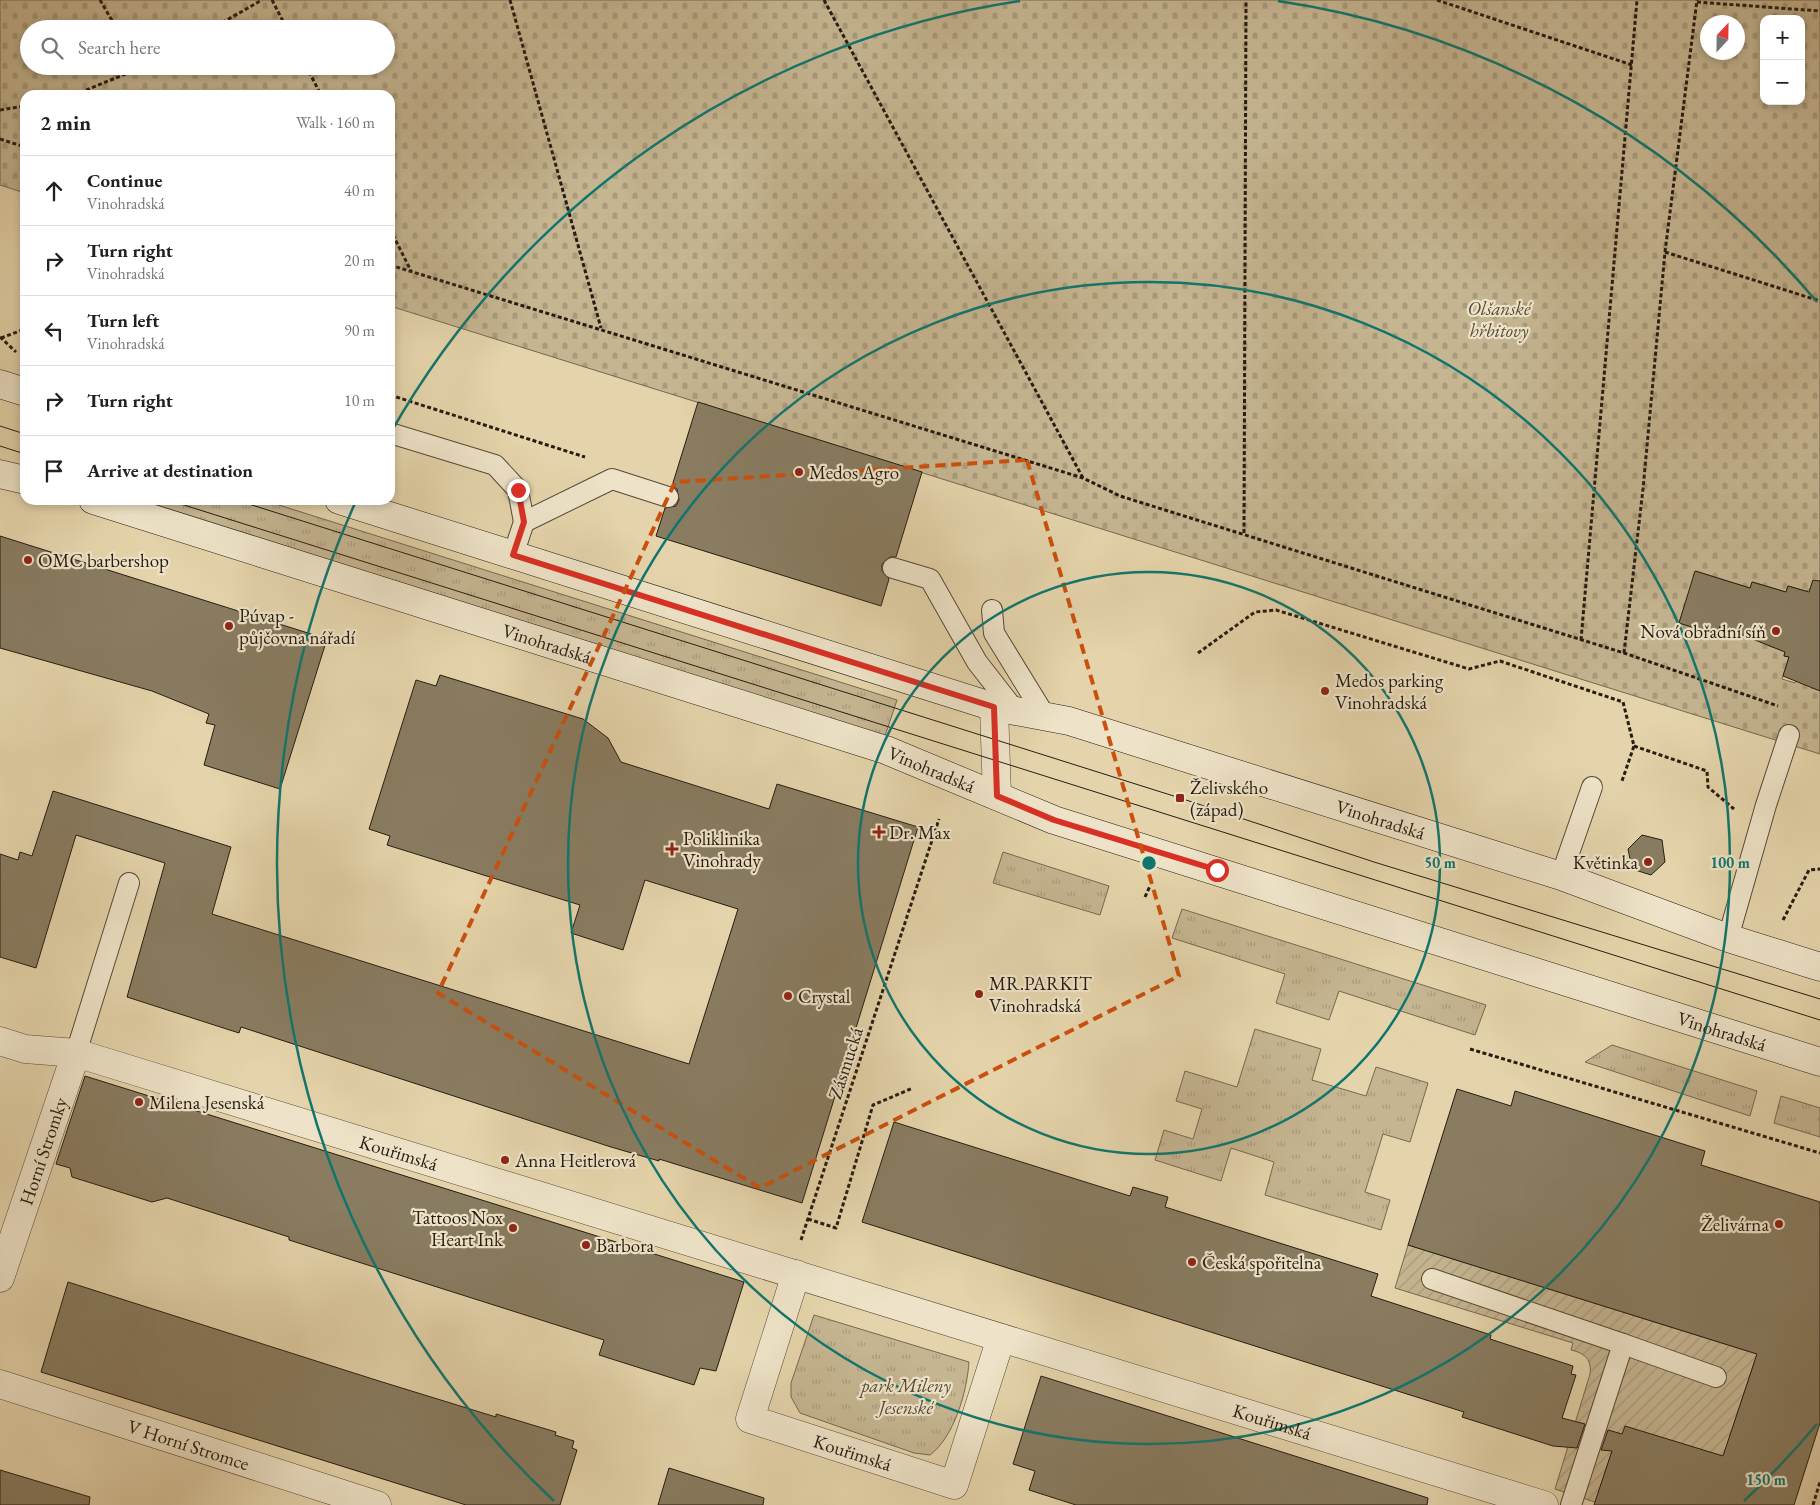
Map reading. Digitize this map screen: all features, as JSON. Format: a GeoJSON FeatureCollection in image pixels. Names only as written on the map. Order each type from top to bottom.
{"type":"FeatureCollection","features":[{"type":"Feature","properties":{"kind":"main road"},"geometry":{"type":"LineString","coordinates":[[0,474],[20,479]]}},
{"type":"Feature","properties":{"kind":"main road","name":"Vinohradská"},"geometry":{"type":"LineString","coordinates":[[109,505],[886,750],[1054,820],[1820,1062]]}},
{"type":"Feature","properties":{"kind":"main road","name":"Vinohradská"},"geometry":{"type":"LineString","coordinates":[[355,505],[1005,709],[1069,721],[1561,876],[1728,938],[1820,967]]}},
{"type":"Feature","properties":{"kind":"main road","name":"Vinohradská"},"geometry":{"type":"LineString","coordinates":[[997,796],[1005,709]]}},
{"type":"Feature","properties":{"kind":"main road","name":"Kouřimská"},"geometry":{"type":"LineString","coordinates":[[0,1041],[25,1049],[76,1053],[1544,1505]]}},
{"type":"Feature","properties":{"kind":"main road","name":"Horní Stromky"},"geometry":{"type":"LineString","coordinates":[[0,1278],[76,1053]]}},
{"type":"Feature","properties":{"kind":"main road","name":"Kouřimská"},"geometry":{"type":"LineString","coordinates":[[787,1272],[750,1420],[954,1485],[1001,1338]]}},
{"type":"Feature","properties":{"kind":"main road","name":"V Horní Stromce"},"geometry":{"type":"LineString","coordinates":[[0,1384],[377,1505]]}},
{"type":"Feature","properties":{"kind":"lane"},"geometry":{"type":"LineString","coordinates":[[395,435],[495,466],[518,490],[524,522],[513,555]]}},
{"type":"Feature","properties":{"kind":"lane"},"geometry":{"type":"LineString","coordinates":[[524,522],[612,479],[668,497]]}},
{"type":"Feature","properties":{"kind":"lane"},"geometry":{"type":"LineString","coordinates":[[893,568],[930,579],[1005,709]]}},
{"type":"Feature","properties":{"kind":"lane"},"geometry":{"type":"LineString","coordinates":[[992,610],[994,634],[1045,716]]}},
{"type":"Feature","properties":{"kind":"lane"},"geometry":{"type":"LineString","coordinates":[[1728,938],[1789,735]]}},
{"type":"Feature","properties":{"kind":"lane"},"geometry":{"type":"LineString","coordinates":[[1561,876],[1592,787]]}},
{"type":"Feature","properties":{"kind":"lane"},"geometry":{"type":"LineString","coordinates":[[76,1053],[129,883]]}},
{"type":"Feature","properties":{"kind":"lane"},"geometry":{"type":"LineString","coordinates":[[1432,1279],[1716,1377]]}},
{"type":"Feature","properties":{"kind":"lane"},"geometry":{"type":"LineString","coordinates":[[1571,1505],[1623,1344]]}},
{"type":"Feature","properties":{"kind":"path"},"geometry":{"type":"LineString","coordinates":[[100,0],[112,20]]}},
{"type":"Feature","properties":{"kind":"path"},"geometry":{"type":"LineString","coordinates":[[227,20],[262,0]]}},
{"type":"Feature","properties":{"kind":"path"},"geometry":{"type":"LineString","coordinates":[[272,0],[282,20]]}},
{"type":"Feature","properties":{"kind":"path"},"geometry":{"type":"LineString","coordinates":[[510,0],[601,328]]}},
{"type":"Feature","properties":{"kind":"path"},"geometry":{"type":"LineString","coordinates":[[824,0],[1083,478]]}},
{"type":"Feature","properties":{"kind":"path"},"geometry":{"type":"LineString","coordinates":[[1244,533],[1246,0]]}},
{"type":"Feature","properties":{"kind":"path"},"geometry":{"type":"LineString","coordinates":[[1437,0],[1632,65]]}},
{"type":"Feature","properties":{"kind":"path"},"geometry":{"type":"LineString","coordinates":[[1581,640],[1637,0]]}},
{"type":"Feature","properties":{"kind":"path"},"geometry":{"type":"LineString","coordinates":[[1624,653],[1643,490],[1665,252],[1697,1],[1820,11]]}},
{"type":"Feature","properties":{"kind":"path"},"geometry":{"type":"LineString","coordinates":[[86,90],[122,75]]}},
{"type":"Feature","properties":{"kind":"path"},"geometry":{"type":"LineString","coordinates":[[311,75],[318,90]]}},
{"type":"Feature","properties":{"kind":"path"},"geometry":{"type":"LineString","coordinates":[[0,110],[20,107]]}},
{"type":"Feature","properties":{"kind":"path"},"geometry":{"type":"LineString","coordinates":[[0,139],[20,145]]}},
{"type":"Feature","properties":{"kind":"path"},"geometry":{"type":"LineString","coordinates":[[395,239],[412,272]]}},
{"type":"Feature","properties":{"kind":"path"},"geometry":{"type":"LineString","coordinates":[[1665,252],[1820,301]]}},
{"type":"Feature","properties":{"kind":"path"},"geometry":{"type":"LineString","coordinates":[[395,266],[1083,478],[1120,496],[1244,533],[1624,653],[1797,712],[1789,735]]}},
{"type":"Feature","properties":{"kind":"path"},"geometry":{"type":"LineString","coordinates":[[19,355],[0,338],[20,331]]}},
{"type":"Feature","properties":{"kind":"path"},"geometry":{"type":"LineString","coordinates":[[395,397],[596,460],[612,479]]}},
{"type":"Feature","properties":{"kind":"path"},"geometry":{"type":"LineString","coordinates":[[1198,653],[1255,612],[1276,610],[1469,669],[1500,661],[1623,702],[1634,746],[1619,791],[1592,787]]}},
{"type":"Feature","properties":{"kind":"path"},"geometry":{"type":"LineString","coordinates":[[1634,746],[1707,771],[1708,787],[1759,830]]}},
{"type":"Feature","properties":{"kind":"path","name":"Zásmucká"},"geometry":{"type":"LineString","coordinates":[[787,1272],[784,1249],[797,1254],[939,819]]}},
{"type":"Feature","properties":{"kind":"path"},"geometry":{"type":"LineString","coordinates":[[1782,921],[1809,870],[1820,869]]}},
{"type":"Feature","properties":{"kind":"path"},"geometry":{"type":"LineString","coordinates":[[1145,897],[1150,886]]}},
{"type":"Feature","properties":{"kind":"path"},"geometry":{"type":"LineString","coordinates":[[1470,1049],[1820,1153]]}},
{"type":"Feature","properties":{"kind":"path"},"geometry":{"type":"LineString","coordinates":[[808,1219],[836,1228],[873,1105],[913,1088]]}},
{"type":"Feature","properties":{"kind":"path"},"geometry":{"type":"LineString","coordinates":[[1813,1505],[1820,1482]]}},
{"type":"Feature","properties":{"kind":"highlighted area"},"geometry":{"type":"Polygon","coordinates":[[[1027,460],[1179,976],[760,1188],[438,993],[675,482],[1027,460]]]}},
{"type":"Feature","properties":{"kind":"green space","name":"Olšanské hřbitovy"},"geometry":{"type":"Polygon","coordinates":[[[0,0],[1820,0],[1820,584],[1806,591],[1788,586],[1786,592],[1753,582],[1750,588],[1696,571],[1679,623],[1717,635],[1720,627],[1770,643],[1769,646],[1785,651],[1784,656],[1789,657],[1782,679],[1795,683],[1797,677],[1813,682],[1811,688],[1820,690],[1820,754],[395,308],[395,90],[20,90],[20,191],[0,185],[0,0]]]}},
{"type":"Feature","properties":{"kind":"green space"},"geometry":{"type":"Polygon","coordinates":[[[157,505],[279,505],[897,700],[885,736],[157,505]]]}},
{"type":"Feature","properties":{"kind":"green space"},"geometry":{"type":"Polygon","coordinates":[[[1003,852],[1109,886],[1100,915],[993,883],[1003,852]]]}},
{"type":"Feature","properties":{"kind":"green space"},"geometry":{"type":"Polygon","coordinates":[[[1182,909],[1486,1005],[1475,1035],[1339,991],[1329,1020],[1276,1003],[1285,974],[1172,938],[1182,909]]]}},
{"type":"Feature","properties":{"kind":"green space"},"geometry":{"type":"Polygon","coordinates":[[[1255,1029],[1321,1049],[1312,1080],[1366,1096],[1376,1067],[1428,1083],[1410,1142],[1383,1134],[1365,1192],[1390,1200],[1381,1230],[1265,1195],[1274,1162],[1231,1148],[1221,1181],[1155,1160],[1164,1130],[1193,1139],[1202,1109],[1176,1101],[1185,1071],[1237,1087],[1255,1029]]]}},
{"type":"Feature","properties":{"kind":"green space"},"geometry":{"type":"Polygon","coordinates":[[[1612,1045],[1757,1091],[1750,1116],[1585,1062],[1612,1045]]]}},
{"type":"Feature","properties":{"kind":"green space"},"geometry":{"type":"Polygon","coordinates":[[[1781,1096],[1820,1108],[1820,1137],[1774,1123],[1781,1096]]]}},
{"type":"Feature","properties":{"kind":"green space"},"geometry":{"type":"Polygon","coordinates":[[[1408,1245],[1757,1354],[1734,1424],[1724,1465],[1618,1433],[1595,1502],[1555,1489],[1590,1374],[1589,1361],[1584,1355],[1571,1350],[1573,1343],[1395,1288],[1408,1245]]]}},
{"type":"Feature","properties":{"kind":"green space","name":"park Mileny Jesenské"},"geometry":{"type":"Polygon","coordinates":[[[814,1315],[969,1362],[968,1374],[958,1413],[946,1437],[930,1455],[914,1453],[800,1413],[791,1397],[791,1383],[814,1315]]]}},
{"type":"Feature","properties":{"kind":"building"},"geometry":{"type":"Polygon","coordinates":[[[698,402],[922,472],[896,557],[890,557],[882,564],[882,571],[889,579],[881,606],[656,536],[665,508],[676,506],[679,500],[677,489],[672,486],[698,402]]]}},
{"type":"Feature","properties":{"kind":"building"},"geometry":{"type":"Polygon","coordinates":[[[0,536],[327,639],[280,789],[204,765],[215,725],[206,723],[209,714],[152,691],[0,648],[0,536]]]}},
{"type":"Feature","properties":{"kind":"building","name":"Nová obřadní síň"},"geometry":{"type":"Polygon","coordinates":[[[1695,571],[1750,588],[1752,582],[1786,592],[1788,586],[1809,592],[1813,580],[1820,581],[1820,691],[1783,676],[1789,657],[1784,656],[1785,652],[1720,626],[1717,635],[1679,623],[1695,571]]]}},
{"type":"Feature","properties":{"kind":"building"},"geometry":{"type":"Polygon","coordinates":[[[440,675],[583,719],[608,738],[621,762],[769,809],[777,784],[918,827],[802,1203],[659,1159],[659,1161],[611,1147],[241,1027],[239,1033],[127,997],[165,863],[76,835],[36,968],[0,957],[0,854],[18,860],[20,852],[32,856],[53,791],[231,847],[212,914],[689,1064],[738,909],[645,880],[623,950],[571,933],[580,905],[387,845],[390,836],[369,829],[416,680],[436,686],[440,675]]]}},
{"type":"Feature","properties":{"kind":"building"},"geometry":{"type":"Polygon","coordinates":[[[1642,835],[1662,840],[1665,862],[1651,875],[1632,869],[1628,849],[1642,835]]]}},
{"type":"Feature","properties":{"kind":"building"},"geometry":{"type":"Polygon","coordinates":[[[85,1076],[744,1282],[716,1371],[700,1368],[694,1385],[599,1355],[604,1340],[289,1240],[289,1237],[167,1198],[152,1202],[72,1177],[70,1168],[56,1164],[85,1076]]]}},
{"type":"Feature","properties":{"kind":"building"},"geometry":{"type":"Polygon","coordinates":[[[1457,1089],[1511,1106],[1515,1091],[1705,1151],[1701,1165],[1820,1202],[1820,1423],[1794,1505],[1594,1505],[1612,1451],[1601,1450],[1608,1430],[1622,1434],[1625,1426],[1723,1456],[1757,1354],[1408,1245],[1457,1089]]]}},
{"type":"Feature","properties":{"kind":"building"},"geometry":{"type":"Polygon","coordinates":[[[894,1122],[1130,1196],[1133,1187],[1168,1197],[1165,1207],[1378,1274],[1371,1296],[1491,1335],[1490,1339],[1573,1366],[1571,1374],[1576,1375],[1562,1418],[1585,1424],[1577,1448],[1553,1446],[1462,1417],[1464,1412],[862,1222],[894,1122]]]}},
{"type":"Feature","properties":{"kind":"building"},"geometry":{"type":"Polygon","coordinates":[[[68,1282],[496,1417],[496,1414],[556,1432],[555,1435],[574,1441],[572,1448],[577,1450],[560,1505],[466,1505],[41,1372],[68,1282]]]}},
{"type":"Feature","properties":{"kind":"building"},"geometry":{"type":"Polygon","coordinates":[[[1041,1376],[1428,1498],[1427,1505],[1076,1505],[1029,1490],[1035,1471],[1013,1464],[1041,1376]]]}},
{"type":"Feature","properties":{"kind":"building"},"geometry":{"type":"Polygon","coordinates":[[[669,1468],[764,1498],[763,1505],[658,1505],[669,1468]]]}},
{"type":"Feature","properties":{"kind":"building"},"geometry":{"type":"Polygon","coordinates":[[[0,1470],[90,1497],[89,1505],[0,1505],[0,1470]]]}},
{"type":"Feature","properties":{"kind":"tram line"},"geometry":{"type":"LineString","coordinates":[[0,426],[20,432]]}},
{"type":"Feature","properties":{"kind":"tram line"},"geometry":{"type":"LineString","coordinates":[[0,446],[20,452]]}},
{"type":"Feature","properties":{"kind":"tram line"},"geometry":{"type":"LineString","coordinates":[[184,505],[1820,1020]]}},
{"type":"Feature","properties":{"kind":"tram line"},"geometry":{"type":"LineString","coordinates":[[252,505],[1180,798],[1374,862],[1820,999]]}},
{"type":"Feature","properties":{"kind":"place","name":"Medos Agro"},"geometry":{"type":"Point","coordinates":[799,472]}},
{"type":"Feature","properties":{"kind":"place","name":"OMC barbershop"},"geometry":{"type":"Point","coordinates":[28,560]}},
{"type":"Feature","properties":{"kind":"place","name":"Púvap - půjčovna nářadí"},"geometry":{"type":"Point","coordinates":[229,626]}},
{"type":"Feature","properties":{"kind":"place","name":"Nová obřadní síň"},"geometry":{"type":"Point","coordinates":[1776,631]}},
{"type":"Feature","properties":{"kind":"place","name":"Medos parking Vinohradská"},"geometry":{"type":"Point","coordinates":[1325,691]}},
{"type":"Feature","properties":{"kind":"place","name":"Želivského (západ)"},"geometry":{"type":"Point","coordinates":[1180,798]}},
{"type":"Feature","properties":{"kind":"place","name":"Dr. Max"},"geometry":{"type":"Point","coordinates":[879,832]}},
{"type":"Feature","properties":{"kind":"place","name":"Poliklinika Vinohrady"},"geometry":{"type":"Point","coordinates":[672,849]}},
{"type":"Feature","properties":{"kind":"place","name":"Květinka"},"geometry":{"type":"Point","coordinates":[1648,862]}},
{"type":"Feature","properties":{"kind":"place","name":"MR.PARKIT Vinohradská"},"geometry":{"type":"Point","coordinates":[979,994]}},
{"type":"Feature","properties":{"kind":"place","name":"Crystal"},"geometry":{"type":"Point","coordinates":[788,996]}},
{"type":"Feature","properties":{"kind":"place","name":"Milena Jesenská"},"geometry":{"type":"Point","coordinates":[139,1102]}},
{"type":"Feature","properties":{"kind":"place","name":"Anna Heitlerová"},"geometry":{"type":"Point","coordinates":[505,1160]}},
{"type":"Feature","properties":{"kind":"place","name":"Želivárna"},"geometry":{"type":"Point","coordinates":[1779,1224]}},
{"type":"Feature","properties":{"kind":"place","name":"Tattoos Nox Heart Ink"},"geometry":{"type":"Point","coordinates":[513,1228]}},
{"type":"Feature","properties":{"kind":"place","name":"Barbora"},"geometry":{"type":"Point","coordinates":[586,1245]}},
{"type":"Feature","properties":{"kind":"place","name":"Česká spořitelna"},"geometry":{"type":"Point","coordinates":[1192,1262]}},
{"type":"Feature","properties":{"kind":"route"},"geometry":{"type":"LineString","coordinates":[[518,490],[524,522],[513,555],[994,707],[997,796],[1054,820],[1217,870]]}}]}
